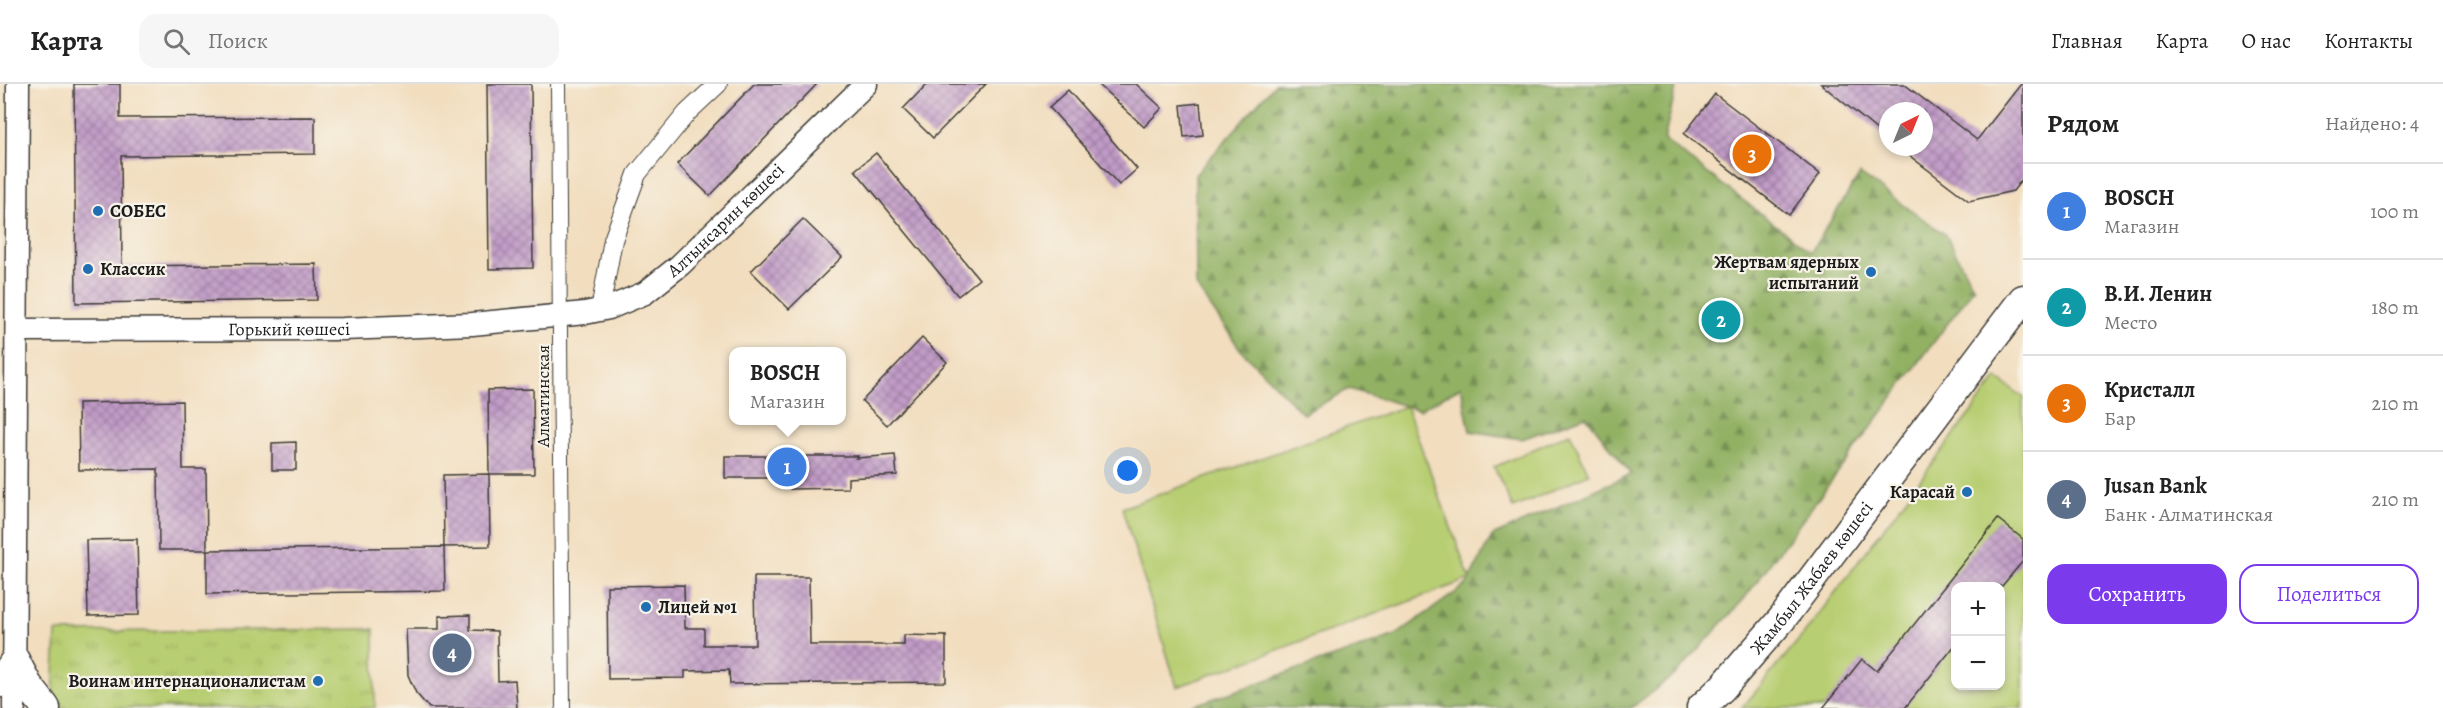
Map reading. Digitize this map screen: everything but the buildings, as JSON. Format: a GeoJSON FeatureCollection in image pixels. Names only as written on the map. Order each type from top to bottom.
{"type":"FeatureCollection","features":[{"type":"Feature","properties":{"kind":"main road","name":"Жамбыл Жабаев көшесі"},"geometry":{"type":"LineString","coordinates":[[1701,708],[1722,688],[1782,618],[2023,299]]}},
{"type":"Feature","properties":{"kind":"main road"},"geometry":{"type":"LineString","coordinates":[[7,671],[28,685],[46,708]]}},
{"type":"Feature","properties":{"kind":"street"},"geometry":{"type":"LineString","coordinates":[[14,708],[7,671],[14,501],[18,84]]}},
{"type":"Feature","properties":{"kind":"street","name":"Алматинская"},"geometry":{"type":"LineString","coordinates":[[558,84],[563,708]]}},
{"type":"Feature","properties":{"kind":"street"},"geometry":{"type":"LineString","coordinates":[[600,310],[613,240],[637,174],[687,113],[718,84]]}},
{"type":"Feature","properties":{"kind":"street","name":"Алтынсарин көшесі"},"geometry":{"type":"LineString","coordinates":[[561,316],[600,310],[645,293],[680,265],[866,84]]}},
{"type":"Feature","properties":{"kind":"street","name":"Горький көшесі"},"geometry":{"type":"LineString","coordinates":[[17,330],[343,329],[472,324],[561,316]]}},
{"type":"Feature","properties":{"kind":"green space"},"geometry":{"type":"Polygon","coordinates":[[[1275,84],[1677,84],[1664,140],[1811,252],[1860,174],[1946,235],[1974,288],[1744,599],[1677,673],[1631,708],[1186,708],[1396,635],[1467,584],[1492,536],[1631,474],[1586,416],[1522,439],[1470,431],[1461,387],[1419,410],[1349,389],[1303,414],[1240,349],[1196,286],[1195,175],[1275,84]]]}},
{"type":"Feature","properties":{"kind":"green space","name":"Карасай"},"geometry":{"type":"Polygon","coordinates":[[[1997,378],[2023,397],[2023,708],[1742,708],[1807,630],[1997,378]]]}},
{"type":"Feature","properties":{"kind":"green space"},"geometry":{"type":"Polygon","coordinates":[[[1406,406],[1470,579],[1177,687],[1122,508],[1406,406]]]}},
{"type":"Feature","properties":{"kind":"green space"},"geometry":{"type":"Polygon","coordinates":[[[1570,433],[1589,474],[1513,508],[1494,467],[1570,433]]]}},
{"type":"Feature","properties":{"kind":"green space"},"geometry":{"type":"Polygon","coordinates":[[[374,629],[375,708],[61,708],[53,700],[56,632],[374,629]]]}},
{"type":"Feature","properties":{"kind":"place","name":"Кристалл"},"geometry":{"type":"Point","coordinates":[1752,154]}},
{"type":"Feature","properties":{"kind":"place","name":"СОБЕС"},"geometry":{"type":"Point","coordinates":[98,211]}},
{"type":"Feature","properties":{"kind":"place","name":"Классик"},"geometry":{"type":"Point","coordinates":[88,269]}},
{"type":"Feature","properties":{"kind":"place","name":"Жертвам ядерных испытаний"},"geometry":{"type":"Point","coordinates":[1871,272]}},
{"type":"Feature","properties":{"kind":"place","name":"В.И. Ленин"},"geometry":{"type":"Point","coordinates":[1721,320]}},
{"type":"Feature","properties":{"kind":"place","name":"BOSCH"},"geometry":{"type":"Point","coordinates":[787,467]}},
{"type":"Feature","properties":{"kind":"place","name":"Карасай"},"geometry":{"type":"Point","coordinates":[1967,492]}},
{"type":"Feature","properties":{"kind":"place","name":"Лицей №1"},"geometry":{"type":"Point","coordinates":[646,607]}},
{"type":"Feature","properties":{"kind":"place","name":"Jusan Bank"},"geometry":{"type":"Point","coordinates":[452,653]}},
{"type":"Feature","properties":{"kind":"place","name":"Воинам интернационалистам"},"geometry":{"type":"Point","coordinates":[318,681]}}]}
